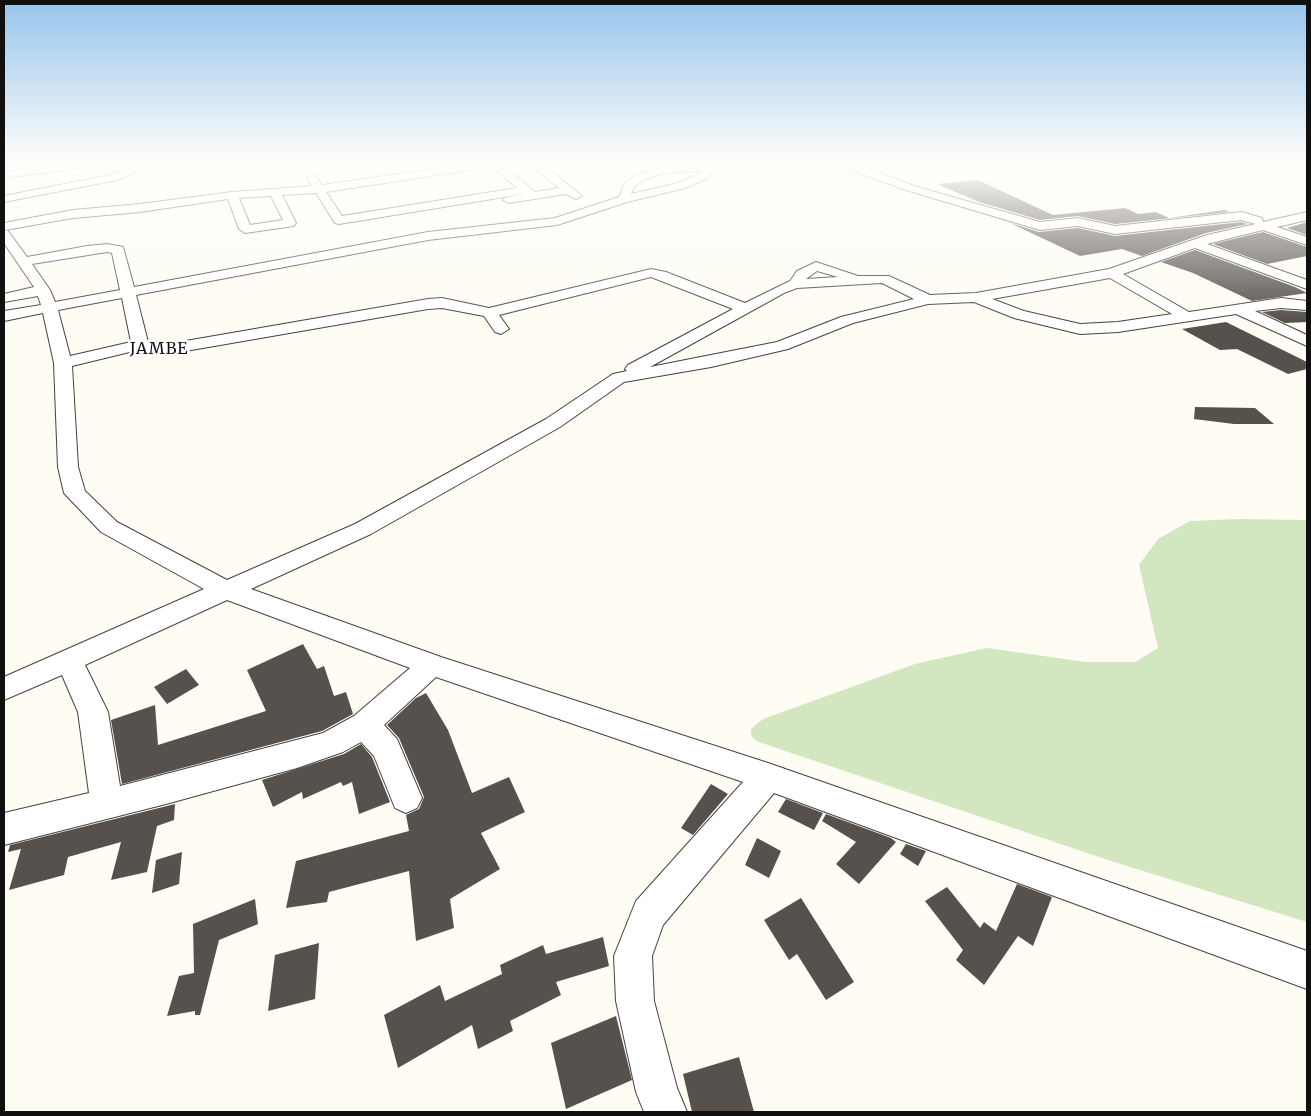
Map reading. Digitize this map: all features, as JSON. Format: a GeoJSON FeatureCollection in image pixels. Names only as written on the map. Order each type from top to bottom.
{"type":"FeatureCollection","features":[{"type":"Feature","properties":{"kind":"street"},"geometry":{"type":"LineString","coordinates":[[62,217],[4,233],[46,299],[63,363],[68,466],[75,493],[109,526],[224,589],[432,665],[768,777],[1307,970]]}},
{"type":"Feature","properties":{"kind":"street"},"geometry":{"type":"LineString","coordinates":[[240,217],[245,229],[290,223],[287,217]]}},
{"type":"Feature","properties":{"kind":"street"},"geometry":{"type":"LineString","coordinates":[[337,217],[343,229]]}},
{"type":"Feature","properties":{"kind":"street"},"geometry":{"type":"LineString","coordinates":[[343,229],[353,217]]}},
{"type":"Feature","properties":{"kind":"street"},"geometry":{"type":"LineString","coordinates":[[343,229],[369,217]]}},
{"type":"Feature","properties":{"kind":"street"},"geometry":{"type":"LineString","coordinates":[[4,298],[46,299],[128,293],[428,236],[557,221],[565,217]]}},
{"type":"Feature","properties":{"kind":"street"},"geometry":{"type":"LineString","coordinates":[[1009,217],[1040,226],[1078,222],[1115,230],[1234,217]]}},
{"type":"Feature","properties":{"kind":"street"},"geometry":{"type":"LineString","coordinates":[[1245,217],[1307,241]]}},
{"type":"Feature","properties":{"kind":"street"},"geometry":{"type":"LineString","coordinates":[[619,378],[711,362],[782,346],[846,320],[928,300],[976,297],[1112,273],[1220,236],[1303,217]]}},
{"type":"Feature","properties":{"kind":"street"},"geometry":{"type":"LineString","coordinates":[[1180,224],[1220,236]]}},
{"type":"Feature","properties":{"kind":"street"},"geometry":{"type":"LineString","coordinates":[[1195,244],[1307,285]]}},
{"type":"Feature","properties":{"kind":"street"},"geometry":{"type":"LineString","coordinates":[[23,262],[87,250],[114,248],[118,250],[138,329],[140,345]]}},
{"type":"Feature","properties":{"kind":"street"},"geometry":{"type":"LineString","coordinates":[[63,363],[140,345],[146,348],[174,348],[428,304],[442,303],[489,313],[636,275],[651,273],[661,275],[745,308]]}},
{"type":"Feature","properties":{"kind":"street"},"geometry":{"type":"LineString","coordinates":[[1112,273],[1189,318]]}},
{"type":"Feature","properties":{"kind":"street"},"geometry":{"type":"LineString","coordinates":[[4,689],[224,589],[363,529],[544,428],[619,378],[745,308],[795,284],[891,281],[928,300]]}},
{"type":"Feature","properties":{"kind":"street"},"geometry":{"type":"LineString","coordinates":[[976,297],[1018,315],[1080,329],[1118,327],[1189,318],[1281,303],[1307,305]]}},
{"type":"Feature","properties":{"kind":"street"},"geometry":{"type":"LineString","coordinates":[[4,316],[46,299]]}},
{"type":"Feature","properties":{"kind":"street"},"geometry":{"type":"LineString","coordinates":[[1235,309],[1307,340]]}},
{"type":"Feature","properties":{"kind":"street"},"geometry":{"type":"LineString","coordinates":[[489,313],[501,329]]}},
{"type":"Feature","properties":{"kind":"street"},"geometry":{"type":"LineString","coordinates":[[69,661],[93,712],[107,804]]}},
{"type":"Feature","properties":{"kind":"street"},"geometry":{"type":"LineString","coordinates":[[4,829],[297,755],[332,743],[364,725],[432,665]]}},
{"type":"Feature","properties":{"kind":"street"},"geometry":{"type":"LineString","coordinates":[[364,725],[386,748],[406,798]]}},
{"type":"Feature","properties":{"kind":"street"},"geometry":{"type":"LineString","coordinates":[[666,1112],[657,1092],[635,1000],[633,956],[649,914],[768,777]]}},
{"type":"Feature","properties":{"kind":"green space"},"geometry":{"type":"Polygon","coordinates":[[[1239,519],[1307,520],[1307,922],[1111,861],[756,741],[751,735],[751,729],[763,719],[915,664],[987,648],[1086,662],[1135,662],[1158,648],[1139,565],[1158,539],[1190,521],[1239,519]]]}},
{"type":"Feature","properties":{"kind":"building"},"geometry":{"type":"Polygon","coordinates":[[[1030,217],[1068,217],[1040,220],[1030,217]]]}},
{"type":"Feature","properties":{"kind":"building"},"geometry":{"type":"Polygon","coordinates":[[[1083,217],[1181,217],[1115,224],[1083,217]]]}},
{"type":"Feature","properties":{"kind":"building"},"geometry":{"type":"Polygon","coordinates":[[[1241,222],[1248,224],[1206,233],[1142,256],[1122,249],[1080,256],[1010,223],[1039,232],[1078,228],[1115,236],[1241,222]]]}},
{"type":"Feature","properties":{"kind":"building"},"geometry":{"type":"Polygon","coordinates":[[[1307,222],[1307,235],[1287,228],[1307,222]]]}},
{"type":"Feature","properties":{"kind":"building"},"geometry":{"type":"Polygon","coordinates":[[[1263,232],[1307,247],[1307,256],[1267,264],[1213,244],[1263,232]]]}},
{"type":"Feature","properties":{"kind":"building"},"geometry":{"type":"Polygon","coordinates":[[[1195,250],[1307,293],[1252,301],[1193,273],[1161,262],[1195,250]]]}},
{"type":"Feature","properties":{"kind":"building"},"geometry":{"type":"Polygon","coordinates":[[[1281,310],[1307,312],[1307,322],[1285,323],[1262,312],[1281,310]]]}},
{"type":"Feature","properties":{"kind":"building"},"geometry":{"type":"Polygon","coordinates":[[[1226,322],[1307,362],[1307,369],[1288,374],[1237,349],[1220,350],[1182,329],[1226,322]]]}},
{"type":"Feature","properties":{"kind":"building"},"geometry":{"type":"Polygon","coordinates":[[[1195,407],[1255,408],[1274,424],[1234,424],[1194,419],[1195,407]]]}},
{"type":"Feature","properties":{"kind":"building"},"geometry":{"type":"Polygon","coordinates":[[[303,644],[317,669],[324,666],[334,696],[346,692],[353,714],[322,731],[122,784],[111,720],[155,705],[158,745],[266,711],[247,670],[303,644]]]}},
{"type":"Feature","properties":{"kind":"building"},"geometry":{"type":"Polygon","coordinates":[[[186,669],[199,685],[167,704],[154,687],[186,669]]]}},
{"type":"Feature","properties":{"kind":"building"},"geometry":{"type":"Polygon","coordinates":[[[426,693],[448,730],[472,793],[509,777],[525,812],[481,833],[500,869],[450,899],[454,928],[416,941],[409,871],[329,892],[327,902],[286,908],[296,861],[409,831],[406,815],[419,809],[424,797],[399,738],[387,725],[416,698],[426,693]]]}},
{"type":"Feature","properties":{"kind":"building"},"geometry":{"type":"Polygon","coordinates":[[[361,744],[372,757],[390,802],[359,814],[352,782],[343,786],[341,782],[303,799],[302,792],[273,807],[262,780],[344,754],[361,744]]]}},
{"type":"Feature","properties":{"kind":"building"},"geometry":{"type":"Polygon","coordinates":[[[711,784],[728,794],[693,835],[681,828],[711,784]]]}},
{"type":"Feature","properties":{"kind":"building"},"geometry":{"type":"Polygon","coordinates":[[[786,799],[823,813],[814,830],[778,812],[786,799]]]}},
{"type":"Feature","properties":{"kind":"building"},"geometry":{"type":"Polygon","coordinates":[[[175,804],[174,820],[157,826],[147,872],[111,880],[121,842],[68,857],[64,875],[9,890],[21,849],[8,852],[10,845],[175,804]]]}},
{"type":"Feature","properties":{"kind":"building"},"geometry":{"type":"Polygon","coordinates":[[[826,814],[891,838],[896,842],[859,884],[836,864],[856,842],[822,821],[826,814]]]}},
{"type":"Feature","properties":{"kind":"building"},"geometry":{"type":"Polygon","coordinates":[[[757,838],[781,851],[769,878],[745,865],[757,838]]]}},
{"type":"Feature","properties":{"kind":"building"},"geometry":{"type":"Polygon","coordinates":[[[906,844],[926,851],[918,866],[900,854],[906,844]]]}},
{"type":"Feature","properties":{"kind":"building"},"geometry":{"type":"Polygon","coordinates":[[[182,852],[179,884],[152,893],[156,860],[182,852]]]}},
{"type":"Feature","properties":{"kind":"building"},"geometry":{"type":"Polygon","coordinates":[[[1017,884],[1052,897],[1033,946],[1018,936],[984,985],[956,960],[963,950],[925,901],[947,887],[980,928],[984,922],[996,931],[1017,884]]]}},
{"type":"Feature","properties":{"kind":"building"},"geometry":{"type":"Polygon","coordinates":[[[801,898],[854,982],[826,1000],[797,954],[789,960],[764,920],[801,898]]]}},
{"type":"Feature","properties":{"kind":"building"},"geometry":{"type":"Polygon","coordinates":[[[255,899],[258,924],[219,940],[200,1015],[195,1015],[195,1011],[167,1016],[179,976],[194,973],[193,924],[255,899]]]}},
{"type":"Feature","properties":{"kind":"building"},"geometry":{"type":"Polygon","coordinates":[[[603,937],[609,966],[556,982],[561,995],[510,1021],[513,1031],[478,1049],[472,1025],[398,1068],[384,1015],[440,985],[445,1001],[502,974],[500,965],[543,945],[546,954],[603,937]]]}},
{"type":"Feature","properties":{"kind":"building"},"geometry":{"type":"Polygon","coordinates":[[[319,943],[315,999],[268,1011],[275,955],[319,943]]]}},
{"type":"Feature","properties":{"kind":"building"},"geometry":{"type":"Polygon","coordinates":[[[616,1016],[632,1080],[566,1109],[551,1043],[616,1016]]]}},
{"type":"Feature","properties":{"kind":"building"},"geometry":{"type":"Polygon","coordinates":[[[739,1057],[754,1112],[692,1112],[683,1074],[739,1057]]]}},
{"type":"Feature","properties":{"kind":"district","name":"JAMBE"},"geometry":{"type":"Point","coordinates":[159,349]}}]}
